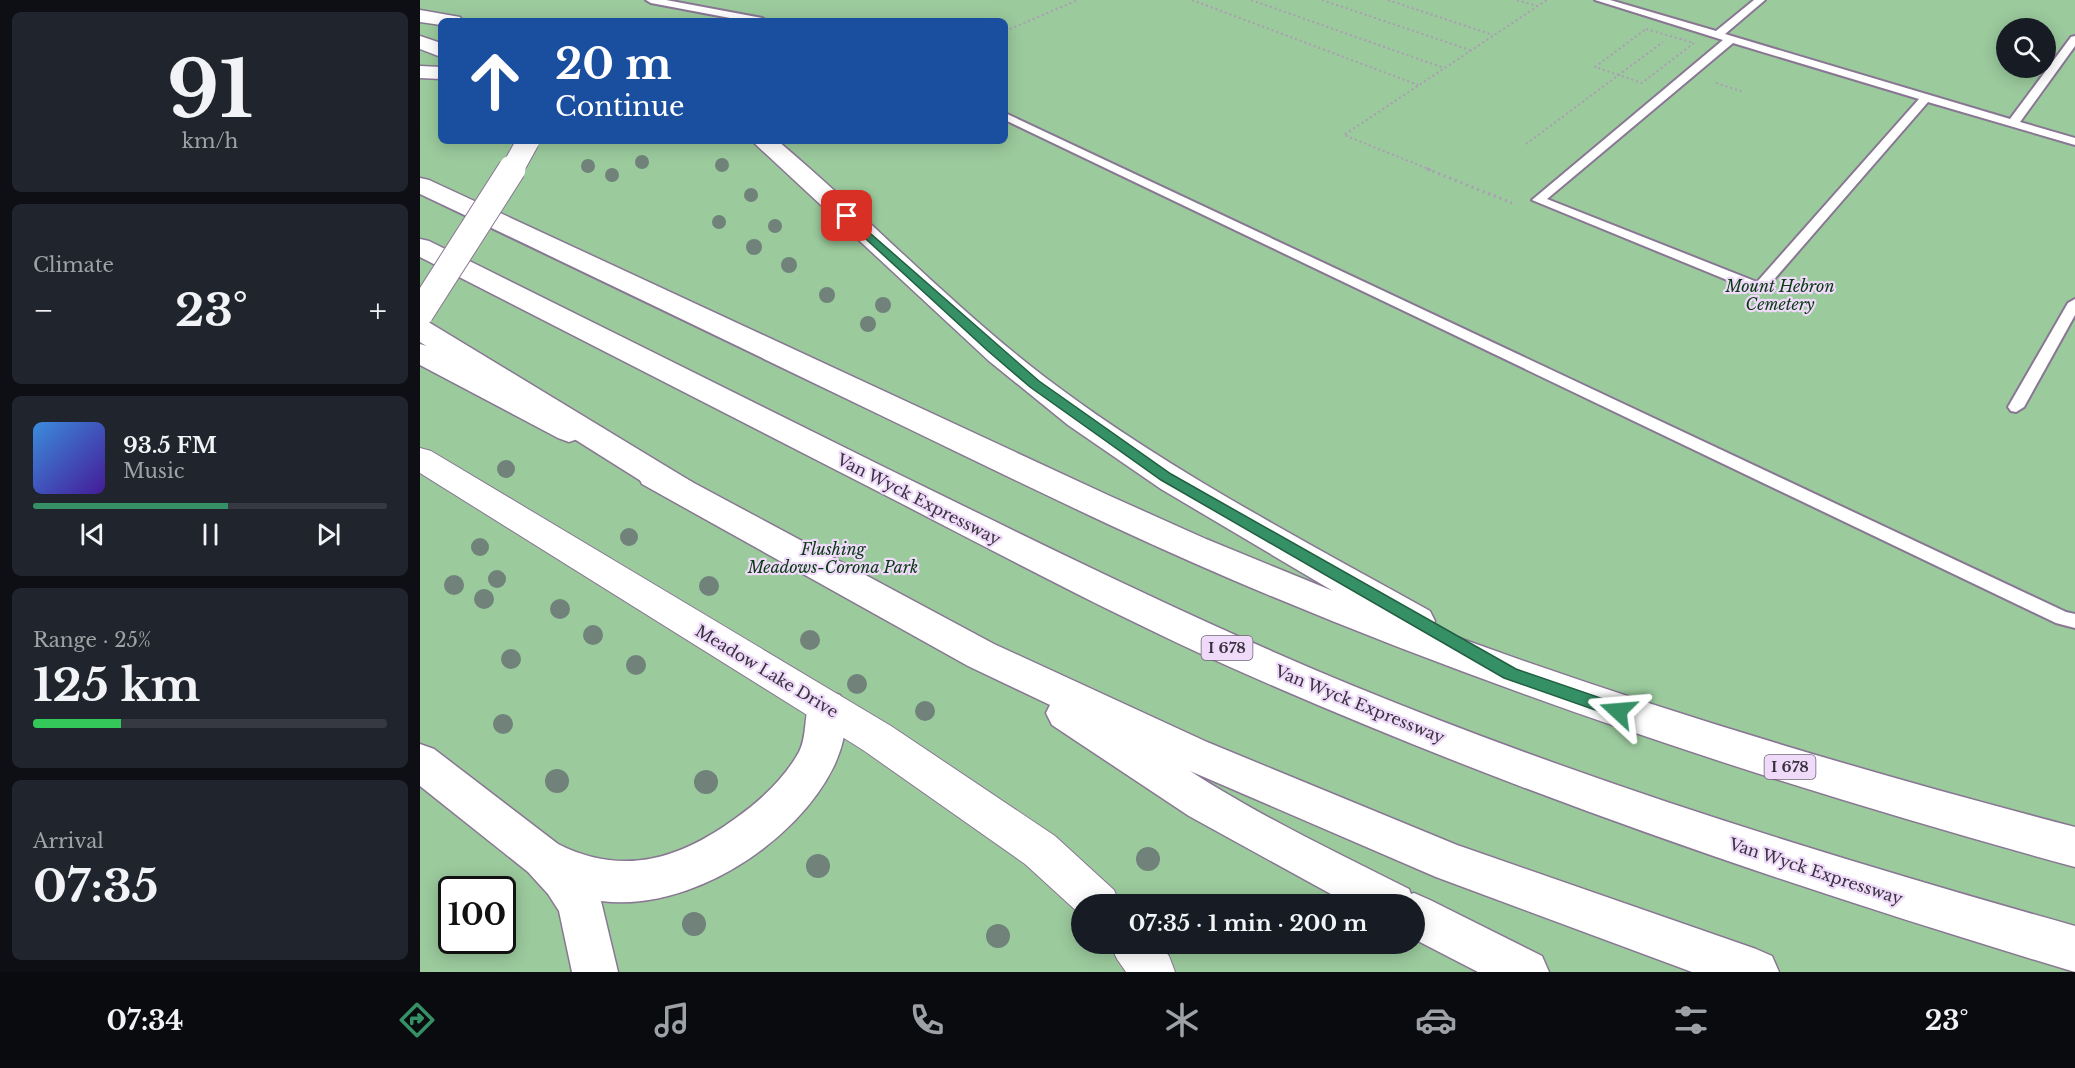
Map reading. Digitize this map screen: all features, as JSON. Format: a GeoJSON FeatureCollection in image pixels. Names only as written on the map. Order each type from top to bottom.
{"type":"FeatureCollection","features":[{"type":"Feature","properties":{"kind":"main road"},"geometry":{"type":"LineString","coordinates":[[420,16],[438,19]]}},
{"type":"Feature","properties":{"kind":"main road"},"geometry":{"type":"LineString","coordinates":[[420,42],[438,50]]}},
{"type":"Feature","properties":{"kind":"main road"},"geometry":{"type":"LineString","coordinates":[[420,72],[438,73]]}},
{"type":"Feature","properties":{"kind":"main road"},"geometry":{"type":"LineString","coordinates":[[420,313],[526,144]]}},
{"type":"Feature","properties":{"kind":"main road"},"geometry":{"type":"LineString","coordinates":[[767,144],[992,349],[1080,419],[1197,495],[1510,673]]}},
{"type":"Feature","properties":{"kind":"main road","name":"I 678"},"geometry":{"type":"LineString","coordinates":[[420,184],[1088,500],[1287,588],[1510,673],[1786,766],[1920,806],[2075,848]]}},
{"type":"Feature","properties":{"kind":"main road","name":"Van Wyck Expressway"},"geometry":{"type":"LineString","coordinates":[[420,247],[1032,556],[1251,659],[1479,752],[1619,805],[1925,906],[2075,949]]}},
{"type":"Feature","properties":{"kind":"main road"},"geometry":{"type":"LineString","coordinates":[[420,328],[680,490]]}},
{"type":"Feature","properties":{"kind":"main road"},"geometry":{"type":"LineString","coordinates":[[420,353],[680,490],[981,655],[1193,754],[1441,859],[1605,920],[1756,972]]}},
{"type":"Feature","properties":{"kind":"main road"},"geometry":{"type":"LineString","coordinates":[[981,655],[1114,746],[1204,803],[1300,857],[1373,894]]}},
{"type":"Feature","properties":{"kind":"main road"},"geometry":{"type":"LineString","coordinates":[[543,858],[576,876],[605,881],[639,882],[679,872],[721,851],[761,825],[801,787],[817,759],[822,742],[826,707]]}},
{"type":"Feature","properties":{"kind":"main road"},"geometry":{"type":"LineString","coordinates":[[420,762],[543,858],[564,879],[580,905],[595,972]]}},
{"type":"Feature","properties":{"kind":"main road"},"geometry":{"type":"LineString","coordinates":[[1425,921],[1526,972]]}},
{"type":"Feature","properties":{"kind":"street","name":"Meadow Lake Drive"},"geometry":{"type":"LineString","coordinates":[[420,459],[886,744],[1040,850],[1088,894]]}},
{"type":"Feature","properties":{"kind":"street"},"geometry":{"type":"LineString","coordinates":[[1140,954],[1153,972]]}},
{"type":"Feature","properties":{"kind":"lane"},"geometry":{"type":"LineString","coordinates":[[651,0],[746,18]]}},
{"type":"Feature","properties":{"kind":"lane"},"geometry":{"type":"LineString","coordinates":[[1600,0],[2075,142]]}},
{"type":"Feature","properties":{"kind":"lane"},"geometry":{"type":"LineString","coordinates":[[1718,35],[1760,0]]}},
{"type":"Feature","properties":{"kind":"lane"},"geometry":{"type":"LineString","coordinates":[[1731,39],[1538,200],[1759,288],[1926,98]]}},
{"type":"Feature","properties":{"kind":"lane"},"geometry":{"type":"LineString","coordinates":[[2013,123],[2075,39]]}},
{"type":"Feature","properties":{"kind":"lane"},"geometry":{"type":"LineString","coordinates":[[1008,117],[2062,618],[2075,621]]}},
{"type":"Feature","properties":{"kind":"lane"},"geometry":{"type":"LineString","coordinates":[[2016,407],[2075,303]]}},
{"type":"Feature","properties":{"kind":"path"},"geometry":{"type":"LineString","coordinates":[[1008,30],[1078,0]]}},
{"type":"Feature","properties":{"kind":"path"},"geometry":{"type":"LineString","coordinates":[[1192,0],[1419,85]]}},
{"type":"Feature","properties":{"kind":"path"},"geometry":{"type":"LineString","coordinates":[[1251,0],[1444,68]]}},
{"type":"Feature","properties":{"kind":"path"},"geometry":{"type":"LineString","coordinates":[[1322,0],[1471,51]]}},
{"type":"Feature","properties":{"kind":"path"},"geometry":{"type":"LineString","coordinates":[[1388,0],[1493,36]]}},
{"type":"Feature","properties":{"kind":"path"},"geometry":{"type":"LineString","coordinates":[[1517,0],[1537,6]]}},
{"type":"Feature","properties":{"kind":"path"},"geometry":{"type":"LineString","coordinates":[[1538,200],[1529,210],[1344,135],[1547,0]]}},
{"type":"Feature","properties":{"kind":"path"},"geometry":{"type":"LineString","coordinates":[[1526,144],[1685,26]]}},
{"type":"Feature","properties":{"kind":"path"},"geometry":{"type":"LineString","coordinates":[[1646,29],[1671,36],[1694,42],[1642,83],[1595,67],[1646,29]]}},
{"type":"Feature","properties":{"kind":"green space","name":"Flushing Meadows-Corona Park"},"geometry":{"type":"Polygon","coordinates":[[[420,0],[2075,0],[2075,972],[420,972],[420,0]]]}},
{"type":"Feature","properties":{"kind":"route"},"geometry":{"type":"LineString","coordinates":[[847,216],[992,349],[1080,419],[1166,477],[1510,673],[1618,711]]}},
{"type":"Feature","properties":{"kind":"park label","name":"Mount Hebron Cemetery"},"geometry":{"type":"Point","coordinates":[1780,295]}}]}
